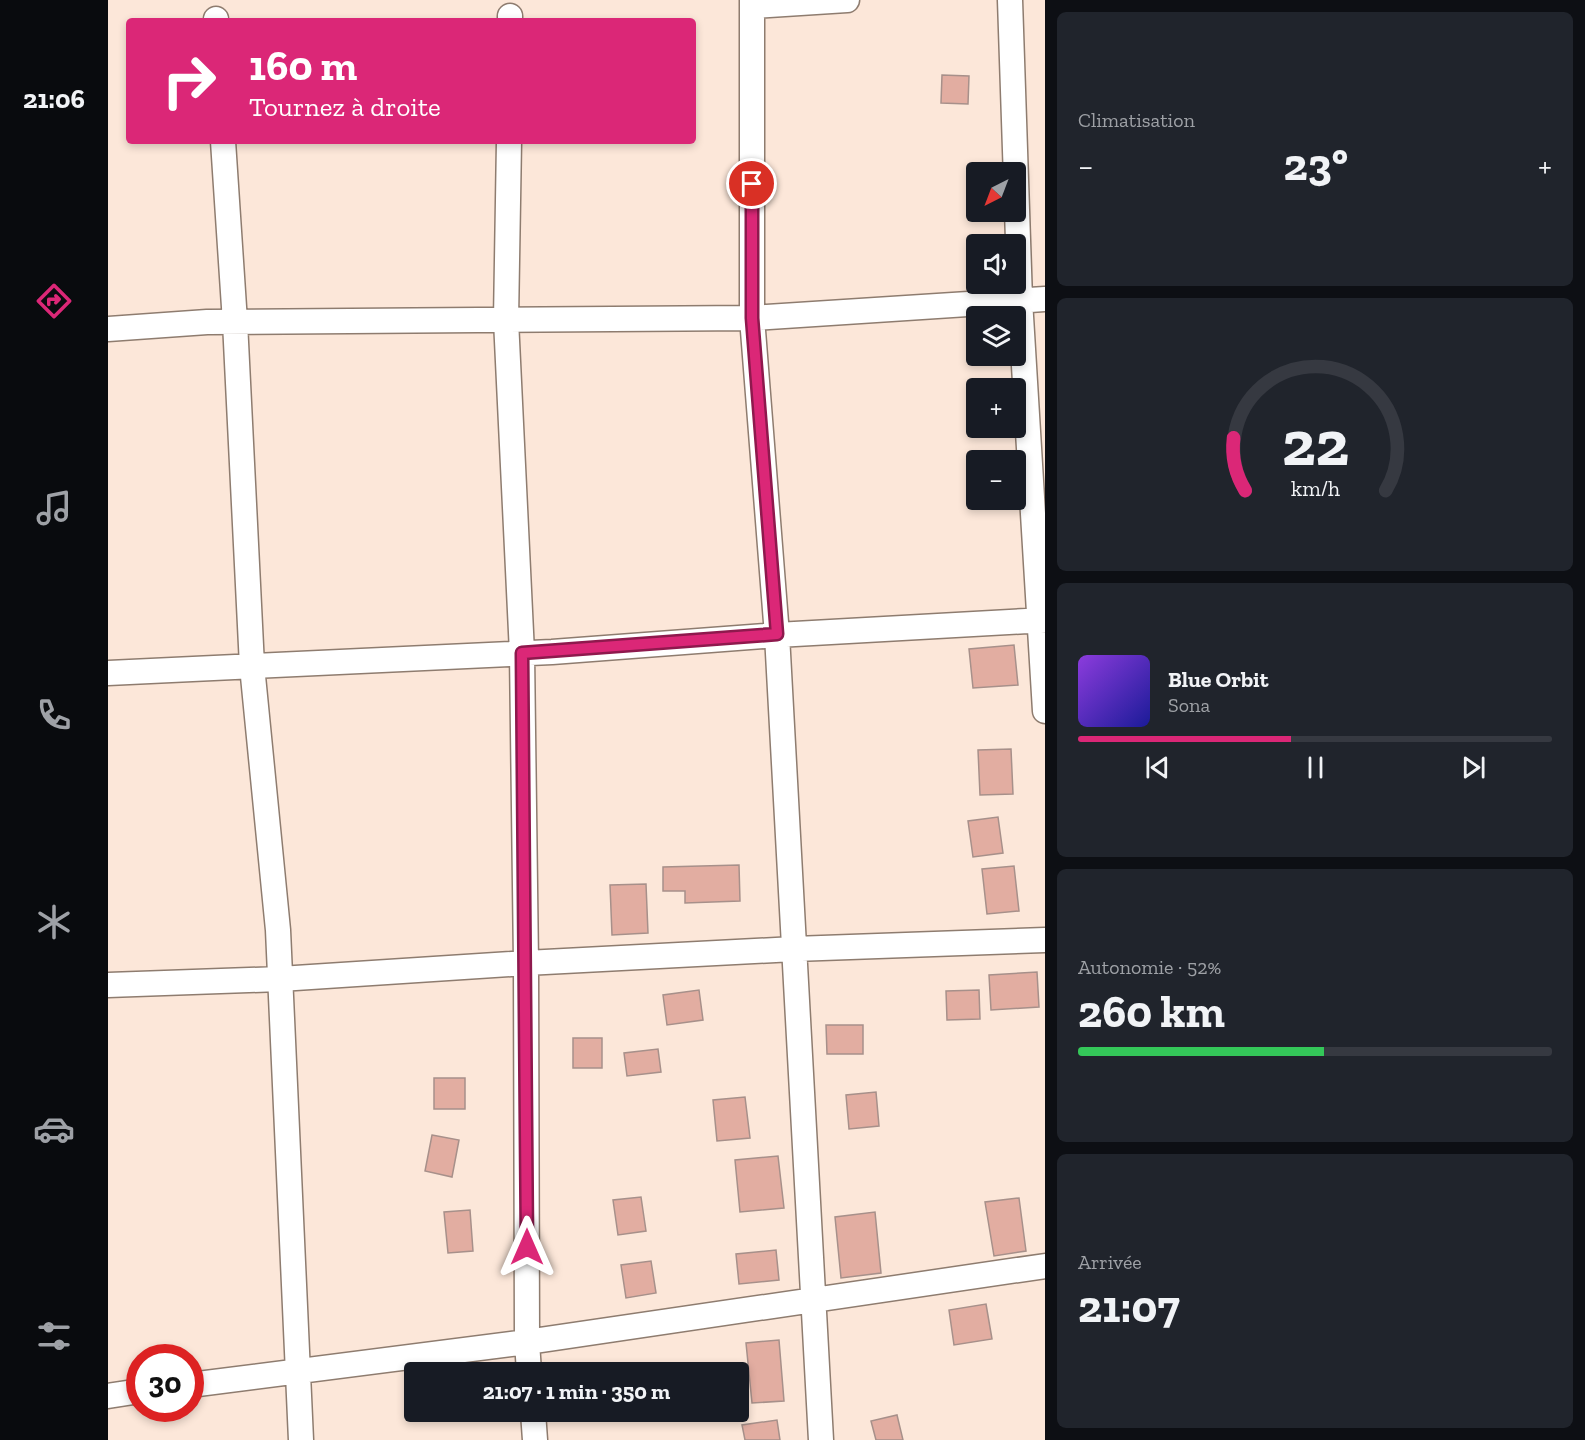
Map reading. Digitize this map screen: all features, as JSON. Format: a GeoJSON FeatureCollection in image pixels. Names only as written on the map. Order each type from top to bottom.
{"type":"FeatureCollection","features":[{"type":"Feature","properties":{"kind":"street"},"geometry":{"type":"LineString","coordinates":[[821,1440],[777,634],[752,318],[752,3],[847,0]]}},
{"type":"Feature","properties":{"kind":"street"},"geometry":{"type":"LineString","coordinates":[[1010,0],[1020,300],[1043,620],[1045,711]]}},
{"type":"Feature","properties":{"kind":"street"},"geometry":{"type":"LineString","coordinates":[[223,144],[235,322],[252,666],[278,930],[301,1440]]}},
{"type":"Feature","properties":{"kind":"street"},"geometry":{"type":"LineString","coordinates":[[509,144],[506,320],[522,653],[528,1362]]}},
{"type":"Feature","properties":{"kind":"street"},"geometry":{"type":"LineString","coordinates":[[108,329],[207,322],[752,318],[1045,299]]}},
{"type":"Feature","properties":{"kind":"street"},"geometry":{"type":"LineString","coordinates":[[108,673],[522,653],[777,634],[1043,620]]}},
{"type":"Feature","properties":{"kind":"street"},"geometry":{"type":"LineString","coordinates":[[108,985],[280,979],[794,949],[1045,940]]}},
{"type":"Feature","properties":{"kind":"street"},"geometry":{"type":"LineString","coordinates":[[204,1383],[527,1342],[1045,1266]]}},
{"type":"Feature","properties":{"kind":"street"},"geometry":{"type":"LineString","coordinates":[[108,1395],[126,1393]]}},
{"type":"Feature","properties":{"kind":"street"},"geometry":{"type":"LineString","coordinates":[[534,1422],[535,1440]]}},
{"type":"Feature","properties":{"kind":"building"},"geometry":{"type":"Polygon","coordinates":[[[942,75],[969,76],[968,104],[941,103],[942,75]]]}},
{"type":"Feature","properties":{"kind":"building"},"geometry":{"type":"Polygon","coordinates":[[[1014,645],[1018,685],[973,688],[969,649],[1014,645]]]}},
{"type":"Feature","properties":{"kind":"building"},"geometry":{"type":"Polygon","coordinates":[[[1011,749],[1013,794],[980,795],[978,750],[1011,749]]]}},
{"type":"Feature","properties":{"kind":"building"},"geometry":{"type":"Polygon","coordinates":[[[998,817],[1003,853],[973,857],[968,821],[998,817]]]}},
{"type":"Feature","properties":{"kind":"building"},"geometry":{"type":"Polygon","coordinates":[[[739,865],[740,901],[685,903],[685,891],[663,891],[663,867],[739,865]]]}},
{"type":"Feature","properties":{"kind":"building"},"geometry":{"type":"Polygon","coordinates":[[[1014,866],[1019,911],[987,914],[982,869],[1014,866]]]}},
{"type":"Feature","properties":{"kind":"building"},"geometry":{"type":"Polygon","coordinates":[[[646,884],[648,933],[612,935],[610,885],[646,884]]]}},
{"type":"Feature","properties":{"kind":"building"},"geometry":{"type":"Polygon","coordinates":[[[1037,972],[1039,1007],[991,1010],[989,975],[1037,972]]]}},
{"type":"Feature","properties":{"kind":"building"},"geometry":{"type":"Polygon","coordinates":[[[699,990],[703,1020],[667,1025],[663,995],[699,990]]]}},
{"type":"Feature","properties":{"kind":"building"},"geometry":{"type":"Polygon","coordinates":[[[979,990],[980,1019],[947,1020],[946,991],[979,990]]]}},
{"type":"Feature","properties":{"kind":"building"},"geometry":{"type":"Polygon","coordinates":[[[826,1025],[863,1025],[863,1054],[827,1054],[826,1025]]]}},
{"type":"Feature","properties":{"kind":"building"},"geometry":{"type":"Polygon","coordinates":[[[573,1038],[602,1038],[602,1068],[573,1068],[573,1038]]]}},
{"type":"Feature","properties":{"kind":"building"},"geometry":{"type":"Polygon","coordinates":[[[658,1049],[661,1072],[627,1076],[624,1053],[658,1049]]]}},
{"type":"Feature","properties":{"kind":"building"},"geometry":{"type":"Polygon","coordinates":[[[434,1078],[465,1078],[465,1109],[434,1109],[434,1078]]]}},
{"type":"Feature","properties":{"kind":"building"},"geometry":{"type":"Polygon","coordinates":[[[876,1092],[879,1126],[849,1129],[846,1095],[876,1092]]]}},
{"type":"Feature","properties":{"kind":"building"},"geometry":{"type":"Polygon","coordinates":[[[745,1097],[750,1138],[717,1141],[713,1100],[745,1097]]]}},
{"type":"Feature","properties":{"kind":"building"},"geometry":{"type":"Polygon","coordinates":[[[432,1135],[459,1140],[452,1177],[425,1171],[432,1135]]]}},
{"type":"Feature","properties":{"kind":"building"},"geometry":{"type":"Polygon","coordinates":[[[778,1156],[784,1208],[740,1212],[735,1160],[778,1156]]]}},
{"type":"Feature","properties":{"kind":"building"},"geometry":{"type":"Polygon","coordinates":[[[641,1197],[646,1231],[618,1235],[613,1200],[641,1197]]]}},
{"type":"Feature","properties":{"kind":"building"},"geometry":{"type":"Polygon","coordinates":[[[1019,1198],[1026,1251],[994,1256],[985,1202],[1019,1198]]]}},
{"type":"Feature","properties":{"kind":"building"},"geometry":{"type":"Polygon","coordinates":[[[470,1210],[473,1251],[448,1253],[444,1212],[470,1210]]]}},
{"type":"Feature","properties":{"kind":"building"},"geometry":{"type":"Polygon","coordinates":[[[875,1212],[881,1273],[841,1278],[835,1217],[875,1212]]]}},
{"type":"Feature","properties":{"kind":"building"},"geometry":{"type":"Polygon","coordinates":[[[776,1250],[779,1280],[739,1284],[736,1254],[776,1250]]]}},
{"type":"Feature","properties":{"kind":"building"},"geometry":{"type":"Polygon","coordinates":[[[651,1261],[656,1293],[626,1298],[621,1265],[651,1261]]]}},
{"type":"Feature","properties":{"kind":"building"},"geometry":{"type":"Polygon","coordinates":[[[986,1304],[992,1339],[954,1345],[949,1310],[986,1304]]]}},
{"type":"Feature","properties":{"kind":"building"},"geometry":{"type":"Polygon","coordinates":[[[779,1340],[784,1401],[752,1403],[746,1343],[779,1340]]]}},
{"type":"Feature","properties":{"kind":"building"},"geometry":{"type":"Polygon","coordinates":[[[897,1415],[903,1440],[876,1440],[871,1421],[897,1415]]]}},
{"type":"Feature","properties":{"kind":"building"},"geometry":{"type":"Polygon","coordinates":[[[777,1420],[780,1440],[745,1440],[742,1425],[777,1420]]]}},
{"type":"Feature","properties":{"kind":"route"},"geometry":{"type":"LineString","coordinates":[[527,1247],[522,653],[777,634],[752,318],[752,184]]}}]}
